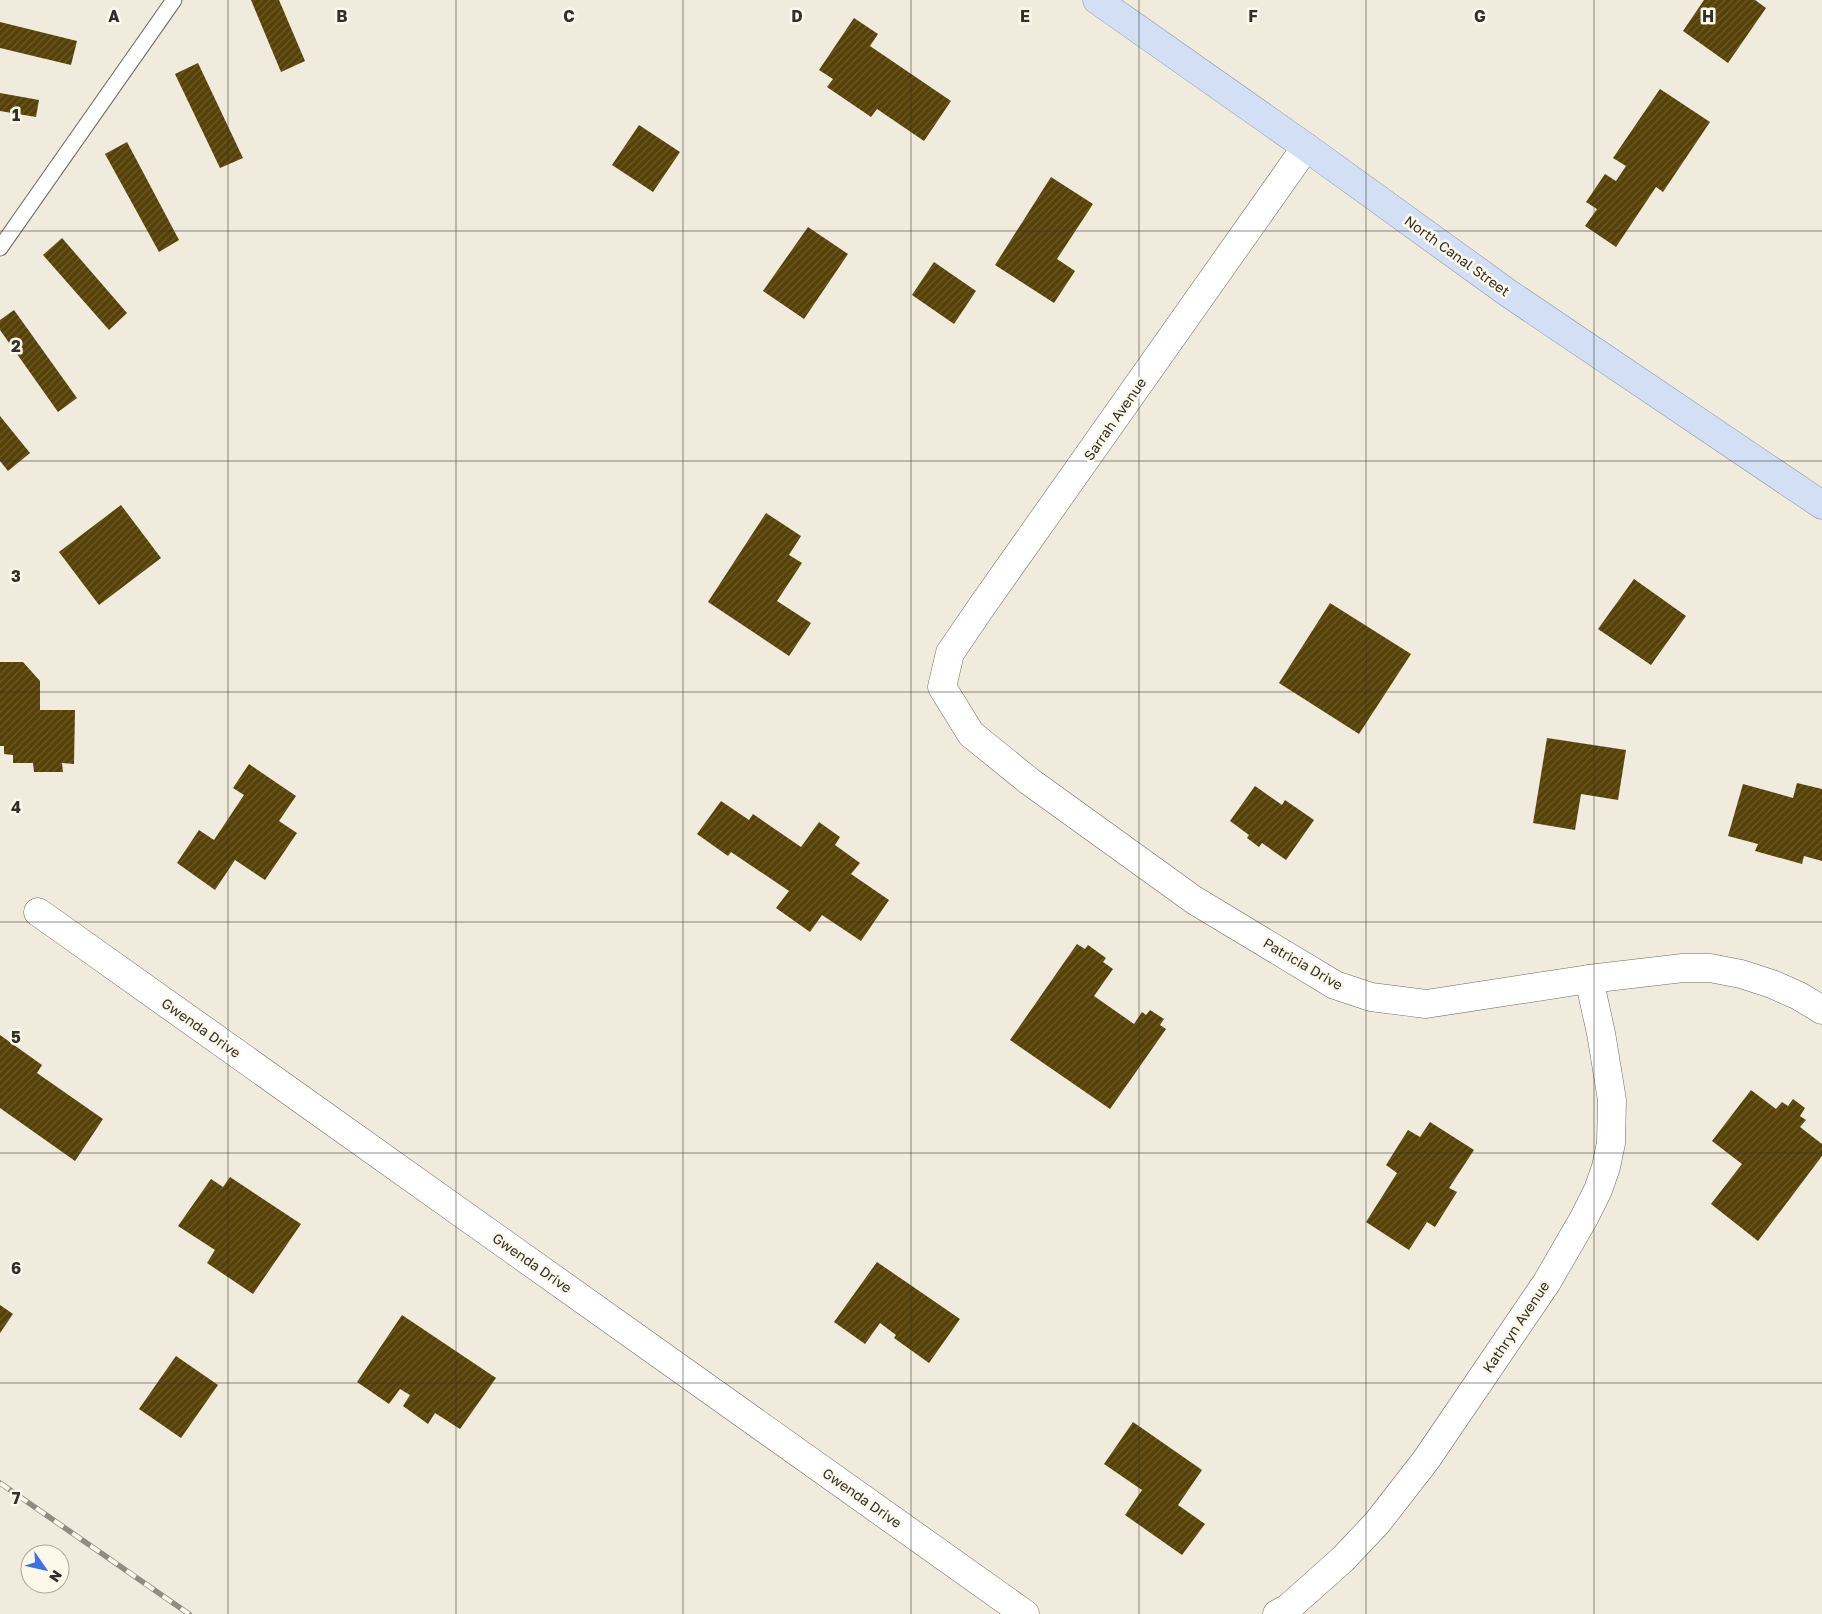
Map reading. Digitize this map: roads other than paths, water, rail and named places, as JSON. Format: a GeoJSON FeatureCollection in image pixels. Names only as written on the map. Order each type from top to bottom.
{"type":"FeatureCollection","features":[{"type":"Feature","properties":{"kind":"main road","name":"North Canal Street"},"geometry":{"type":"LineString","coordinates":[[1097,0],[1306,147],[1508,293],[1822,505]]}},
{"type":"Feature","properties":{"kind":"street","name":"Sarrah Avenue"},"geometry":{"type":"LineString","coordinates":[[947,696],[942,687],[950,653],[1306,147]]}},
{"type":"Feature","properties":{"kind":"street","name":"Patricia Drive"},"geometry":{"type":"LineString","coordinates":[[947,696],[971,734],[1029,781],[1194,900],[1336,986],[1371,997],[1426,1004],[1589,979],[1683,968],[1710,968],[1741,974],[1772,984],[1799,996],[1822,1010]]}},
{"type":"Feature","properties":{"kind":"street","name":"Gwenda Drive"},"geometry":{"type":"LineString","coordinates":[[38,912],[1025,1614]]}},
{"type":"Feature","properties":{"kind":"street","name":"Kathryn Avenue"},"geometry":{"type":"LineString","coordinates":[[1277,1614],[1288,1608],[1343,1559],[1377,1523],[1414,1476],[1547,1282],[1588,1211],[1606,1167],[1611,1143],[1612,1100],[1601,1033],[1589,979]]}},
{"type":"Feature","properties":{"kind":"lane"},"geometry":{"type":"LineString","coordinates":[[0,248],[174,0]]}},
{"type":"Feature","properties":{"kind":"railway"},"geometry":{"type":"LineString","coordinates":[[0,1483],[189,1614]]}}]}
